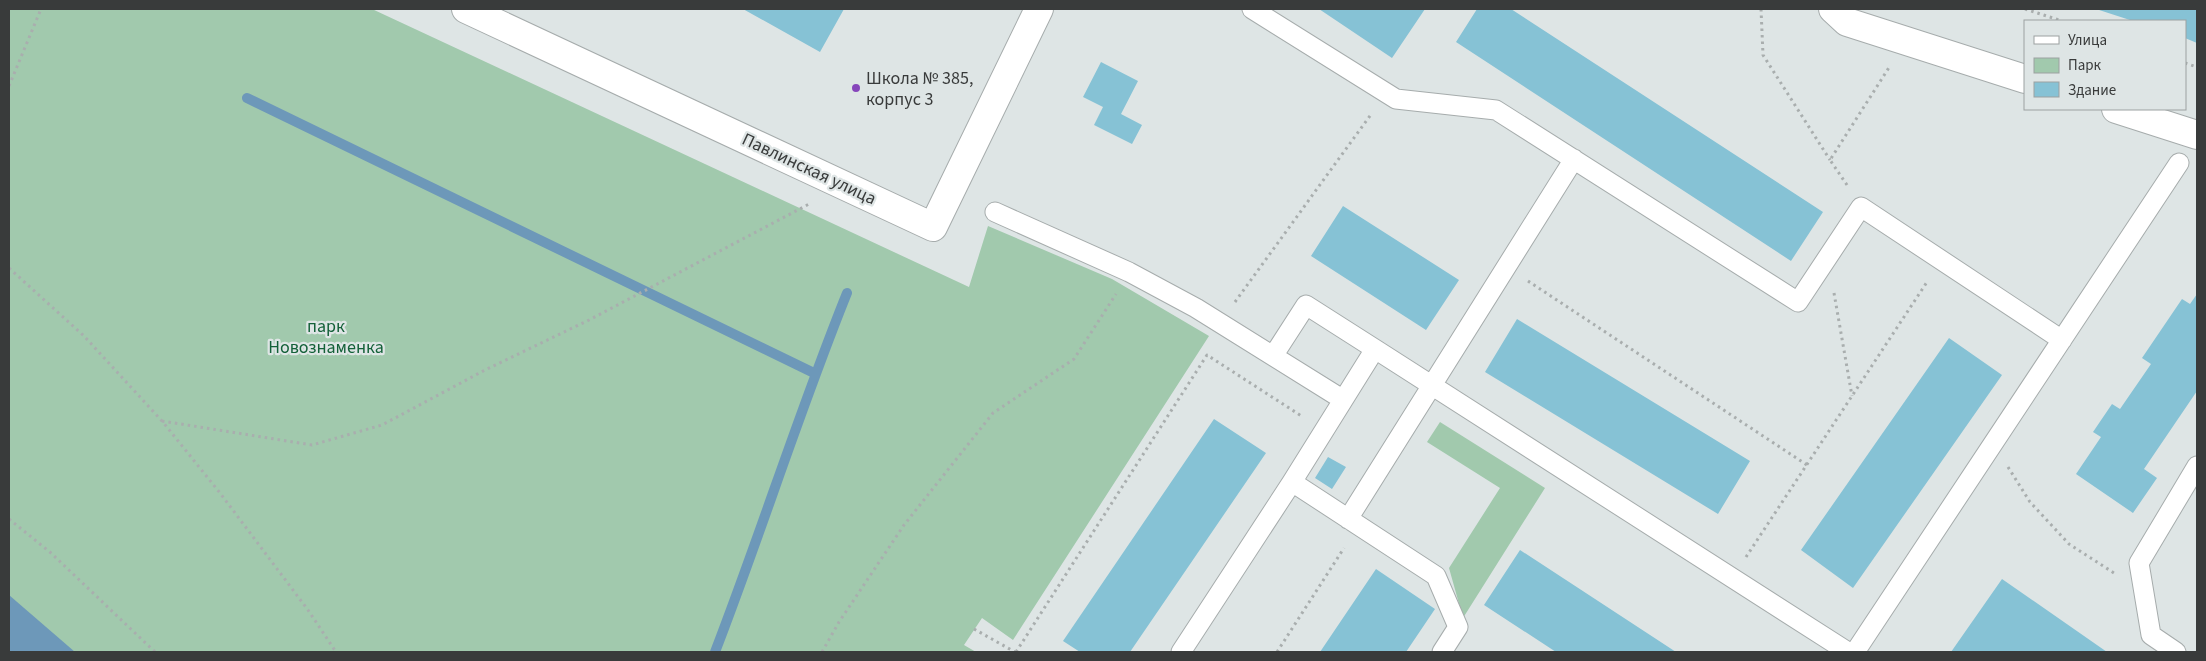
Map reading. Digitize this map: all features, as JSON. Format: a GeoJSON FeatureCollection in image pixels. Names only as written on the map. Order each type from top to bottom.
{"type":"FeatureCollection","features":[{"type":"Feature","properties":{"kind":"street","name":"Павлинская улица"},"geometry":{"type":"LineString","coordinates":[[466,9],[933,226],[1038,9]]}},
{"type":"Feature","properties":{"kind":"street"},"geometry":{"type":"LineString","coordinates":[[1833,9],[1847,22],[2024,79]]}},
{"type":"Feature","properties":{"kind":"street"},"geometry":{"type":"LineString","coordinates":[[2124,110],[2146,113],[2197,134]]}},
{"type":"Feature","properties":{"kind":"lane"},"geometry":{"type":"LineString","coordinates":[[1252,9],[1396,99],[1496,110],[1798,302],[1861,207],[2062,340]]}},
{"type":"Feature","properties":{"kind":"lane"},"geometry":{"type":"LineString","coordinates":[[1353,523],[1432,385],[1574,159]]}},
{"type":"Feature","properties":{"kind":"lane"},"geometry":{"type":"LineString","coordinates":[[1855,652],[2179,163]]}},
{"type":"Feature","properties":{"kind":"lane"},"geometry":{"type":"LineString","coordinates":[[995,212],[1129,272],[1196,308],[1342,399]]}},
{"type":"Feature","properties":{"kind":"lane"},"geometry":{"type":"LineString","coordinates":[[1273,356],[1306,305],[1848,652]]}},
{"type":"Feature","properties":{"kind":"lane"},"geometry":{"type":"LineString","coordinates":[[1181,652],[1292,482],[1342,399],[1375,349]]}},
{"type":"Feature","properties":{"kind":"lane"},"geometry":{"type":"LineString","coordinates":[[2176,652],[2151,635],[2139,563],[2197,466]]}},
{"type":"Feature","properties":{"kind":"lane"},"geometry":{"type":"LineString","coordinates":[[1292,482],[1436,576],[1458,627],[1442,652]]}},
{"type":"Feature","properties":{"kind":"path"},"geometry":{"type":"LineString","coordinates":[[9,86],[41,9]]}},
{"type":"Feature","properties":{"kind":"path"},"geometry":{"type":"LineString","coordinates":[[1761,9],[1763,55],[1851,192]]}},
{"type":"Feature","properties":{"kind":"path"},"geometry":{"type":"LineString","coordinates":[[2025,9],[2059,20]]}},
{"type":"Feature","properties":{"kind":"path"},"geometry":{"type":"LineString","coordinates":[[1830,160],[1892,63]]}},
{"type":"Feature","properties":{"kind":"path"},"geometry":{"type":"LineString","coordinates":[[1220,323],[1386,92]]}},
{"type":"Feature","properties":{"kind":"path"},"geometry":{"type":"LineString","coordinates":[[162,421],[312,444],[382,425],[485,370],[589,320],[816,201]]}},
{"type":"Feature","properties":{"kind":"path"},"geometry":{"type":"LineString","coordinates":[[1828,257],[1852,396]]}},
{"type":"Feature","properties":{"kind":"path"},"geometry":{"type":"LineString","coordinates":[[1732,578],[1942,260]]}},
{"type":"Feature","properties":{"kind":"path"},"geometry":{"type":"LineString","coordinates":[[1506,266],[1807,465]]}},
{"type":"Feature","properties":{"kind":"path"},"geometry":{"type":"LineString","coordinates":[[9,268],[84,336],[162,421],[220,493],[302,602],[336,652]]}},
{"type":"Feature","properties":{"kind":"path"},"geometry":{"type":"LineString","coordinates":[[822,652],[839,622],[904,524],[993,413],[1074,359],[1129,272]]}},
{"type":"Feature","properties":{"kind":"path"},"geometry":{"type":"LineString","coordinates":[[974,629],[1015,652],[1207,355],[1323,430]]}},
{"type":"Feature","properties":{"kind":"path"},"geometry":{"type":"LineString","coordinates":[[1994,443],[2030,502],[2068,544],[2144,592]]}},
{"type":"Feature","properties":{"kind":"path"},"geometry":{"type":"LineString","coordinates":[[9,519],[51,553],[155,652]]}},
{"type":"Feature","properties":{"kind":"path"},"geometry":{"type":"LineString","coordinates":[[1277,652],[1353,523]]}},
{"type":"Feature","properties":{"kind":"green space","name":"парк Новознаменка"},"geometry":{"type":"Polygon","coordinates":[[[9,9],[372,9],[969,287],[988,226],[1112,279],[1209,336],[1013,640],[982,618],[964,645],[976,652],[9,652],[9,9]]]}},
{"type":"Feature","properties":{"kind":"green space"},"geometry":{"type":"Polygon","coordinates":[[[1440,422],[1545,488],[1463,618],[1449,568],[1500,488],[1427,442],[1440,422]]]}},
{"type":"Feature","properties":{"kind":"water"},"geometry":{"type":"Polygon","coordinates":[[[9,595],[75,652],[9,652],[9,595]]]}},
{"type":"Feature","properties":{"kind":"building"},"geometry":{"type":"Polygon","coordinates":[[[743,9],[844,9],[820,52],[743,9]]]}},
{"type":"Feature","properties":{"kind":"building"},"geometry":{"type":"Polygon","coordinates":[[[1319,9],[1425,9],[1392,58],[1319,9]]]}},
{"type":"Feature","properties":{"kind":"building"},"geometry":{"type":"Polygon","coordinates":[[[1477,9],[1511,9],[1823,212],[1791,261],[1456,42],[1477,9]]]}},
{"type":"Feature","properties":{"kind":"building"},"geometry":{"type":"Polygon","coordinates":[[[2096,9],[2197,9],[2197,43],[2186,38],[2186,20],[2130,20],[2096,9]]]}},
{"type":"Feature","properties":{"kind":"building"},"geometry":{"type":"Polygon","coordinates":[[[1101,62],[1138,81],[1121,114],[1142,125],[1132,144],[1094,125],[1103,107],[1083,97],[1101,62]]]}},
{"type":"Feature","properties":{"kind":"building"},"geometry":{"type":"Polygon","coordinates":[[[1343,206],[1459,280],[1426,330],[1311,256],[1343,206]]]}},
{"type":"Feature","properties":{"kind":"building"},"geometry":{"type":"Polygon","coordinates":[[[2197,294],[2197,391],[2144,469],[2157,478],[2133,513],[2076,474],[2101,437],[2093,432],[2112,404],[2120,409],[2151,364],[2142,358],[2182,299],[2190,304],[2197,294]]]}},
{"type":"Feature","properties":{"kind":"building"},"geometry":{"type":"Polygon","coordinates":[[[1517,319],[1750,461],[1718,514],[1485,372],[1517,319]]]}},
{"type":"Feature","properties":{"kind":"building"},"geometry":{"type":"Polygon","coordinates":[[[1949,338],[2002,375],[1853,588],[1801,550],[1949,338]]]}},
{"type":"Feature","properties":{"kind":"building"},"geometry":{"type":"Polygon","coordinates":[[[1214,419],[1266,453],[1130,652],[1080,652],[1063,641],[1214,419]]]}},
{"type":"Feature","properties":{"kind":"building"},"geometry":{"type":"Polygon","coordinates":[[[1328,457],[1346,467],[1332,489],[1315,478],[1328,457]]]}},
{"type":"Feature","properties":{"kind":"building"},"geometry":{"type":"Polygon","coordinates":[[[1520,550],[1676,652],[1556,652],[1484,605],[1520,550]]]}},
{"type":"Feature","properties":{"kind":"building"},"geometry":{"type":"Polygon","coordinates":[[[1376,569],[1435,609],[1406,652],[1320,652],[1376,569]]]}},
{"type":"Feature","properties":{"kind":"building"},"geometry":{"type":"Polygon","coordinates":[[[2002,579],[2107,652],[1951,652],[2002,579]]]}},
{"type":"Feature","properties":{"kind":"waterway"},"geometry":{"type":"LineString","coordinates":[[247,98],[814,373]]}},
{"type":"Feature","properties":{"kind":"waterway"},"geometry":{"type":"LineString","coordinates":[[715,652],[847,293]]}},
{"type":"Feature","properties":{"kind":"place","name":"Школа № 385, корпус 3"},"geometry":{"type":"Point","coordinates":[856,88]}}]}
